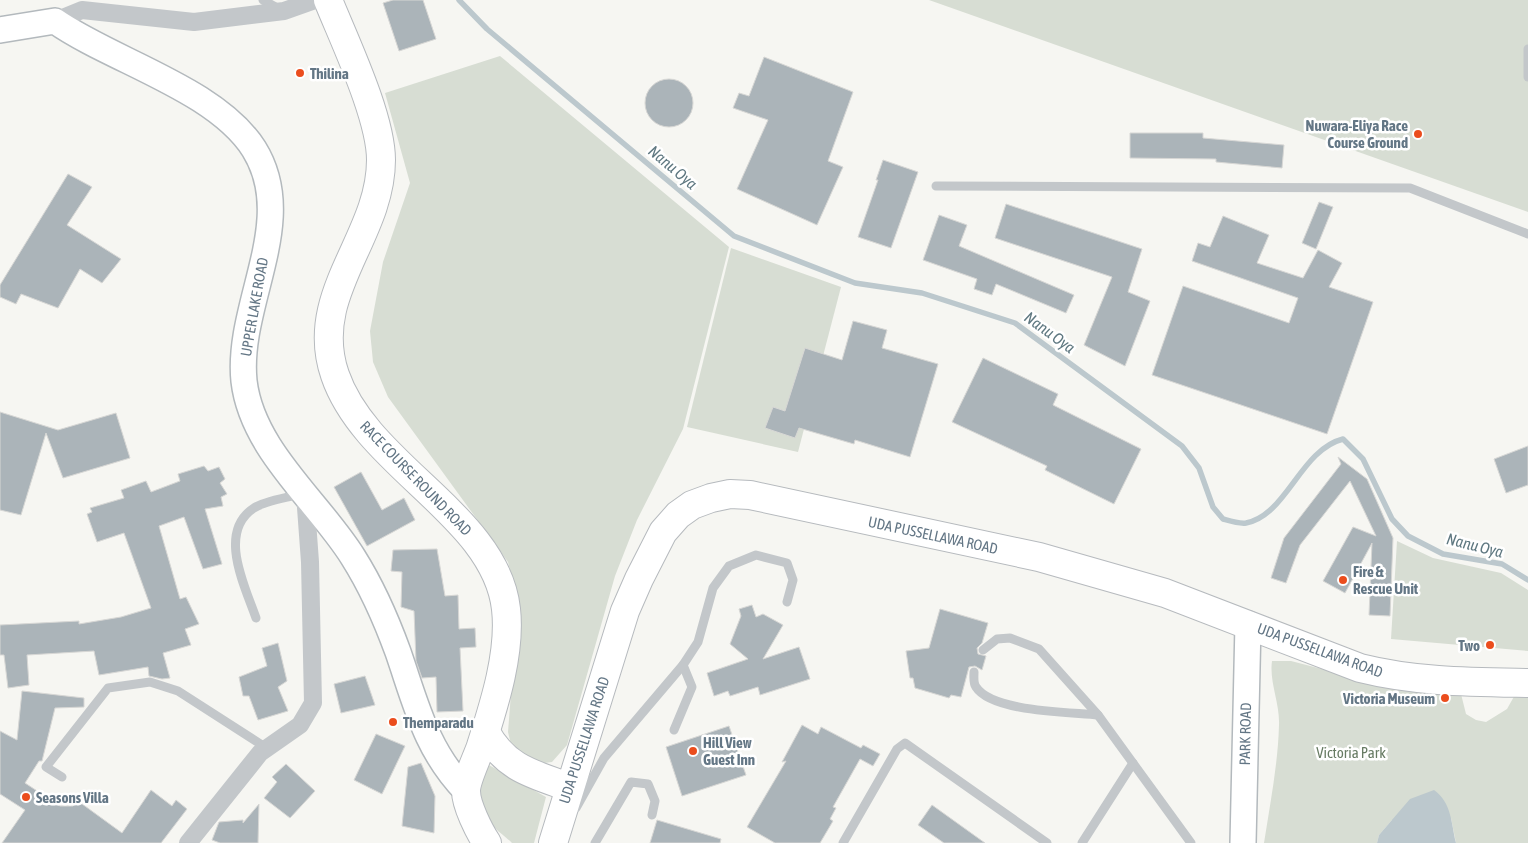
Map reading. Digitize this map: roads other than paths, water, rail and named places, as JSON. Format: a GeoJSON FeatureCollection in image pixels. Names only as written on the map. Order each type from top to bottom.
{"type":"FeatureCollection","features":[{"type":"Feature","properties":{"kind":"main road","name":"RACE COURSE ROUND ROAD"},"geometry":{"type":"LineString","coordinates":[[328,0],[369,104],[380,143],[381,159],[380,180],[372,210],[343,273],[335,298],[328,332],[330,359],[343,395],[357,416],[400,466],[464,528],[488,556],[497,573],[507,611],[498,689],[466,791]]}},
{"type":"Feature","properties":{"kind":"main road","name":"UDA PUSSELLAWA ROAD"},"geometry":{"type":"LineString","coordinates":[[556,831],[625,611],[638,579],[664,532],[678,515],[692,505],[730,494],[750,495],[1039,558],[1165,593],[1360,668],[1443,682],[1528,683]]}},
{"type":"Feature","properties":{"kind":"main road"},"geometry":{"type":"LineString","coordinates":[[485,731],[499,753],[510,763],[524,771],[569,787]]}},
{"type":"Feature","properties":{"kind":"main road"},"geometry":{"type":"LineString","coordinates":[[466,791],[484,842]]}},
{"type":"Feature","properties":{"kind":"street"},"geometry":{"type":"LineString","coordinates":[[0,30],[55,21],[82,10],[194,22],[284,11],[315,0]]}},
{"type":"Feature","properties":{"kind":"street","name":"UPPER LAKE ROAD"},"geometry":{"type":"LineString","coordinates":[[55,21],[89,42],[130,61],[195,96],[228,121],[254,148],[266,178],[272,210],[247,334],[244,382],[256,421],[266,441],[290,477],[338,533],[367,581],[390,630],[429,739],[448,772],[466,791]]}},
{"type":"Feature","properties":{"kind":"street"},"geometry":{"type":"LineString","coordinates":[[188,843],[265,747],[300,724],[313,703],[310,562],[305,493]]}},
{"type":"Feature","properties":{"kind":"street","name":"PARK ROAD"},"geometry":{"type":"LineString","coordinates":[[1243,843],[1248,624]]}},
{"type":"Feature","properties":{"kind":"lane"},"geometry":{"type":"LineString","coordinates":[[263,0],[284,11]]}},
{"type":"Feature","properties":{"kind":"lane"},"geometry":{"type":"LineString","coordinates":[[1528,49],[1528,77]]}},
{"type":"Feature","properties":{"kind":"lane"},"geometry":{"type":"LineString","coordinates":[[936,186],[1410,188],[1528,234]]}},
{"type":"Feature","properties":{"kind":"lane"},"geometry":{"type":"LineString","coordinates":[[256,618],[234,546],[236,531],[244,516],[255,507],[305,493]]}},
{"type":"Feature","properties":{"kind":"lane"},"geometry":{"type":"LineString","coordinates":[[556,831],[575,810],[604,758],[683,665],[698,642],[713,588],[729,566],[756,555],[787,563],[793,580],[787,602]]}},
{"type":"Feature","properties":{"kind":"lane"},"geometry":{"type":"LineString","coordinates":[[983,650],[997,639],[1010,638],[1039,649],[1098,715],[1191,843]]}},
{"type":"Feature","properties":{"kind":"lane"},"geometry":{"type":"LineString","coordinates":[[674,730],[692,686],[683,665]]}},
{"type":"Feature","properties":{"kind":"lane"},"geometry":{"type":"LineString","coordinates":[[974,672],[974,685],[981,694],[1014,707],[1098,715]]}},
{"type":"Feature","properties":{"kind":"lane"},"geometry":{"type":"LineString","coordinates":[[62,778],[46,767],[108,688],[150,682],[178,691],[265,747]]}},
{"type":"Feature","properties":{"kind":"lane"},"geometry":{"type":"LineString","coordinates":[[843,843],[897,749],[905,743],[1047,843]]}},
{"type":"Feature","properties":{"kind":"lane"},"geometry":{"type":"LineString","coordinates":[[1082,843],[1133,763]]}},
{"type":"Feature","properties":{"kind":"lane"},"geometry":{"type":"LineString","coordinates":[[595,843],[630,782],[648,784],[655,801],[652,815]]}},
{"type":"Feature","properties":{"kind":"waterway","name":"Nanu Oya"},"geometry":{"type":"LineString","coordinates":[[459,0],[487,29],[734,236],[855,283],[922,293],[1015,323],[1182,446],[1199,468],[1213,507],[1223,519],[1246,523],[1260,518],[1283,496],[1315,456],[1328,445],[1343,439],[1363,459],[1392,519],[1408,536],[1443,554],[1502,564],[1528,580]]}},
{"type":"Feature","properties":{"kind":"place","name":"Thilina"},"geometry":{"type":"Point","coordinates":[300,73]}},
{"type":"Feature","properties":{"kind":"place","name":"Nuwara-Eliya Race Course Ground"},"geometry":{"type":"Point","coordinates":[1418,134]}},
{"type":"Feature","properties":{"kind":"place","name":"Fire & Rescue Unit"},"geometry":{"type":"Point","coordinates":[1343,580]}},
{"type":"Feature","properties":{"kind":"place","name":"Two"},"geometry":{"type":"Point","coordinates":[1490,645]}},
{"type":"Feature","properties":{"kind":"place","name":"Victoria Museum"},"geometry":{"type":"Point","coordinates":[1445,698]}},
{"type":"Feature","properties":{"kind":"place","name":"Themparadu"},"geometry":{"type":"Point","coordinates":[393,722]}},
{"type":"Feature","properties":{"kind":"place","name":"Hill View Guest Inn"},"geometry":{"type":"Point","coordinates":[693,751]}},
{"type":"Feature","properties":{"kind":"place","name":"Seasons Villa"},"geometry":{"type":"Point","coordinates":[26,797]}},
{"type":"Feature","properties":{"kind":"park label","name":"Victoria Park"},"geometry":{"type":"Point","coordinates":[1351,752]}}]}
